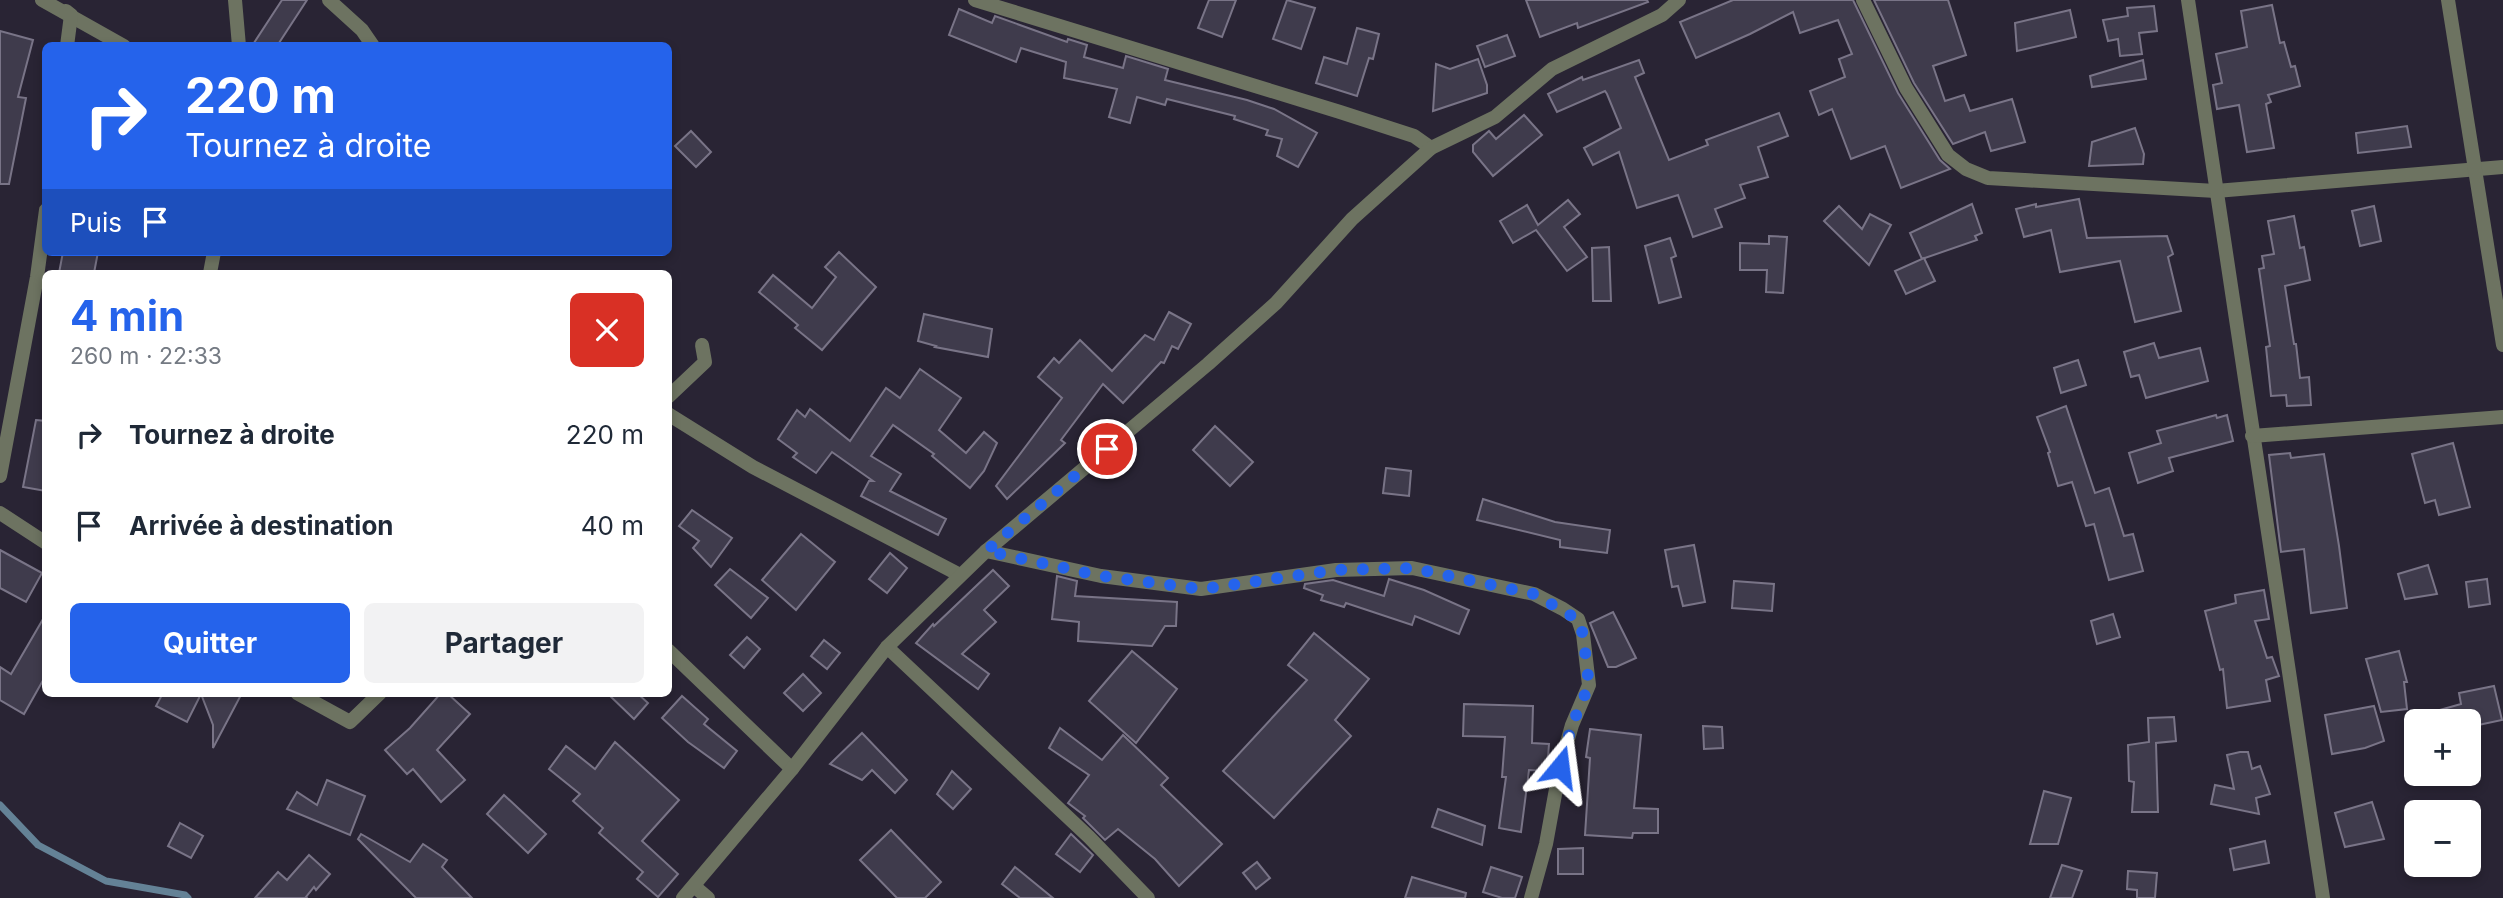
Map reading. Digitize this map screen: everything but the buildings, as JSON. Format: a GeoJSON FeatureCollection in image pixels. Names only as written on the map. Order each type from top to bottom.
{"type":"FeatureCollection","features":[{"type":"Feature","properties":{"kind":"street"},"geometry":{"type":"LineString","coordinates":[[42,0],[117,42]]}},
{"type":"Feature","properties":{"kind":"street"},"geometry":{"type":"LineString","coordinates":[[56,0],[71,15]]}},
{"type":"Feature","properties":{"kind":"street"},"geometry":{"type":"LineString","coordinates":[[235,0],[239,42]]}},
{"type":"Feature","properties":{"kind":"street"},"geometry":{"type":"LineString","coordinates":[[329,0],[362,30],[370,42]]}},
{"type":"Feature","properties":{"kind":"street"},"geometry":{"type":"LineString","coordinates":[[975,0],[1415,136],[1431,148]]}},
{"type":"Feature","properties":{"kind":"street"},"geometry":{"type":"LineString","coordinates":[[683,898],[792,769],[887,647],[986,551],[1267,312],[1352,219],[1431,148],[1495,117],[1552,69],[1661,15],[1679,0]]}},
{"type":"Feature","properties":{"kind":"street"},"geometry":{"type":"LineString","coordinates":[[1863,0],[1906,88],[1948,155],[1966,169],[1988,178],[2216,191],[2503,167]]}},
{"type":"Feature","properties":{"kind":"street"},"geometry":{"type":"LineString","coordinates":[[2188,0],[2323,898]]}},
{"type":"Feature","properties":{"kind":"street"},"geometry":{"type":"LineString","coordinates":[[2448,0],[2503,345]]}},
{"type":"Feature","properties":{"kind":"street"},"geometry":{"type":"LineString","coordinates":[[68,42],[71,15]]}},
{"type":"Feature","properties":{"kind":"street"},"geometry":{"type":"LineString","coordinates":[[0,476],[42,240]]}},
{"type":"Feature","properties":{"kind":"street"},"geometry":{"type":"LineString","coordinates":[[672,393],[705,362],[702,345]]}},
{"type":"Feature","properties":{"kind":"street"},"geometry":{"type":"LineString","coordinates":[[672,416],[753,467],[960,575]]}},
{"type":"Feature","properties":{"kind":"street"},"geometry":{"type":"LineString","coordinates":[[2252,436],[2503,416]]}},
{"type":"Feature","properties":{"kind":"street"},"geometry":{"type":"LineString","coordinates":[[0,513],[42,540]]}},
{"type":"Feature","properties":{"kind":"street"},"geometry":{"type":"LineString","coordinates":[[986,551],[1101,576],[1202,589],[1336,570],[1412,568],[1534,594],[1563,609],[1577,619],[1583,634],[1589,685],[1572,725],[1560,767],[1546,844],[1531,898]]}},
{"type":"Feature","properties":{"kind":"street"},"geometry":{"type":"LineString","coordinates":[[887,647],[1089,837],[1148,898]]}},
{"type":"Feature","properties":{"kind":"street"},"geometry":{"type":"LineString","coordinates":[[672,654],[792,769]]}},
{"type":"Feature","properties":{"kind":"street"},"geometry":{"type":"LineString","coordinates":[[304,697],[350,722],[376,697]]}},
{"type":"Feature","properties":{"kind":"street"},"geometry":{"type":"LineString","coordinates":[[694,886],[708,898]]}},
{"type":"Feature","properties":{"kind":"waterway"},"geometry":{"type":"LineString","coordinates":[[0,805],[38,845],[106,881],[185,895],[188,898]]}},
{"type":"Feature","properties":{"kind":"route"},"geometry":{"type":"LineString","coordinates":[[1107,449],[986,551],[1101,576],[1202,589],[1336,570],[1412,568],[1534,594],[1577,619],[1583,634],[1587,659],[1589,685],[1572,725],[1560,767]]}}]}
